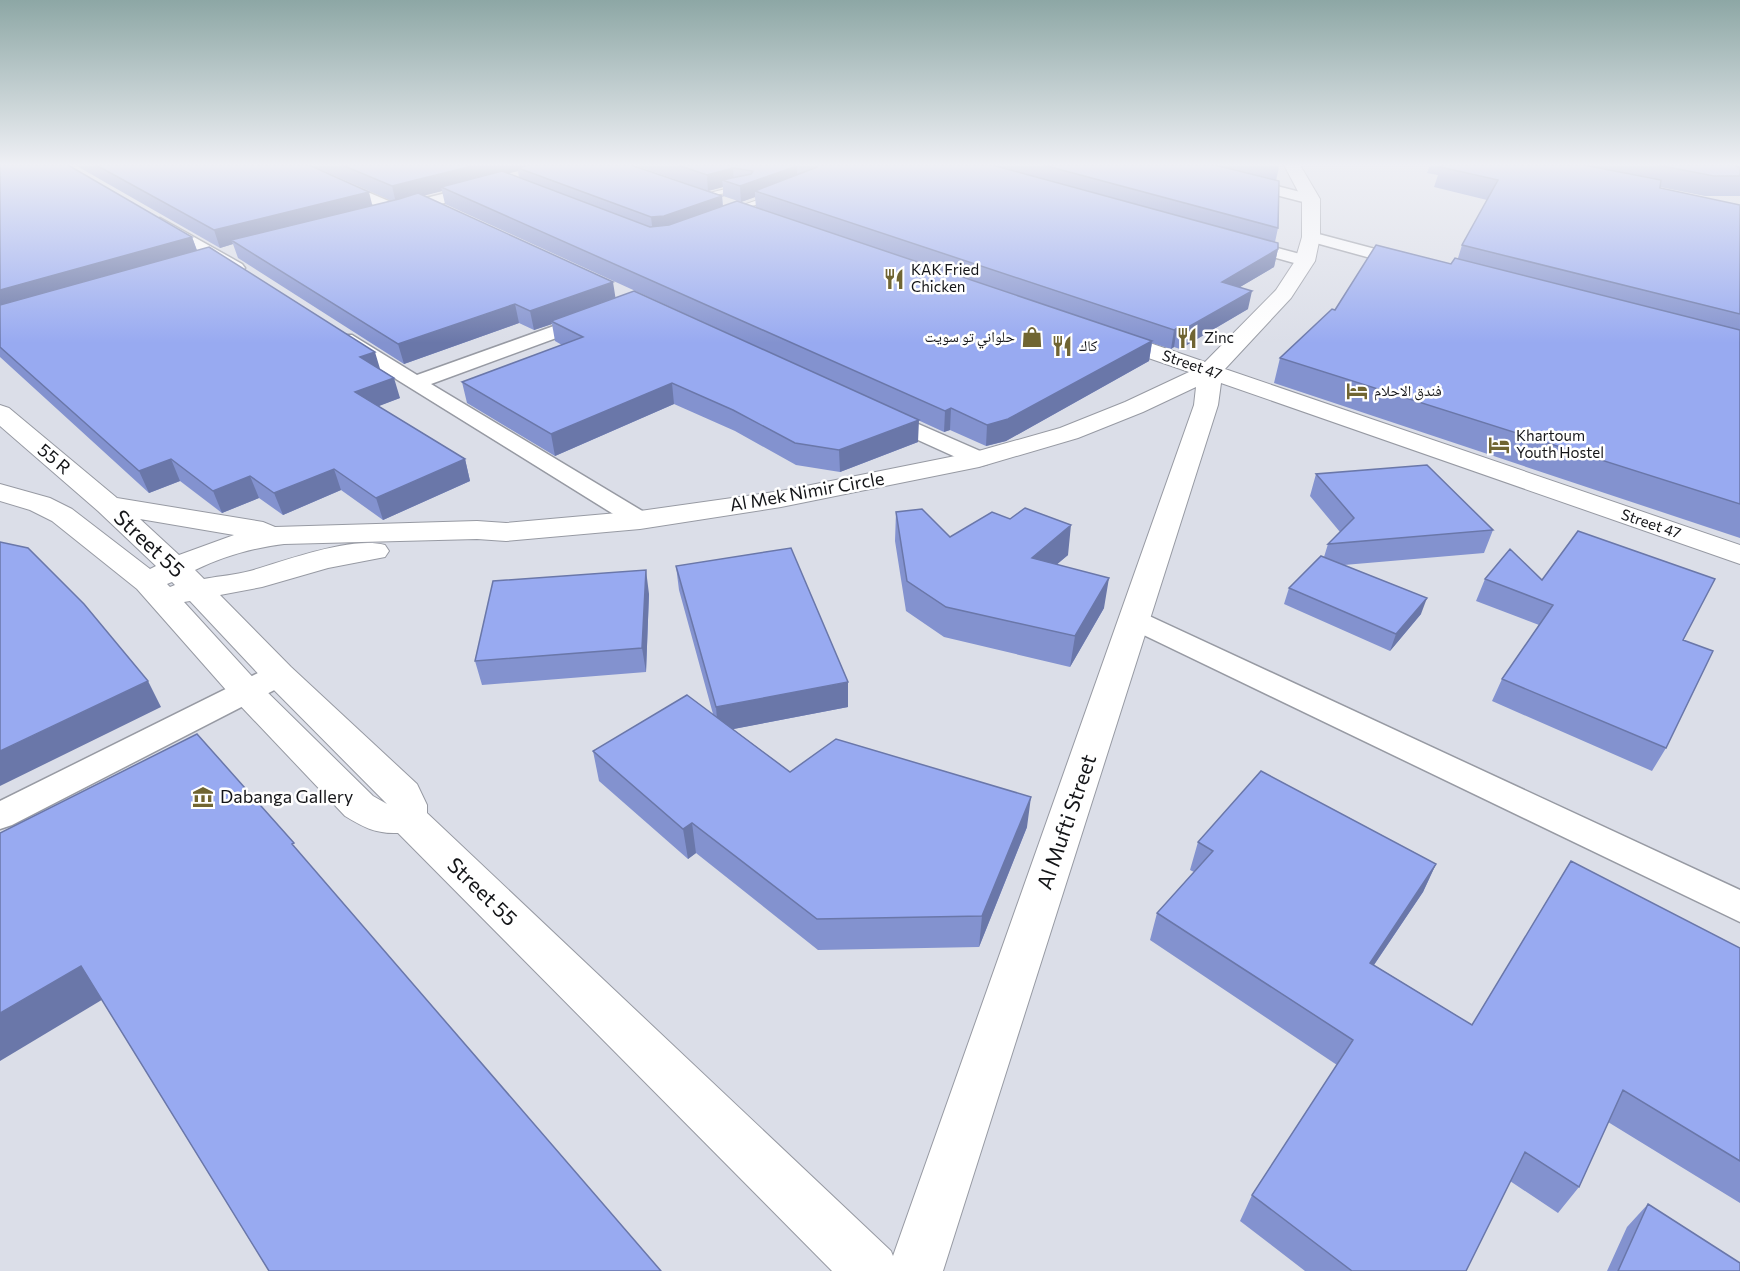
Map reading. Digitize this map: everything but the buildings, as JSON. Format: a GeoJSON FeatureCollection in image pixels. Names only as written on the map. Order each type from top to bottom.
{"type":"FeatureCollection","features":[{"type":"Feature","properties":{"kind":"street"},"geometry":{"type":"LineString","coordinates":[[161,224],[218,256],[248,276]]}},
{"type":"Feature","properties":{"kind":"street"},"geometry":{"type":"LineString","coordinates":[[1308,249],[1309,224]]}},
{"type":"Feature","properties":{"kind":"street"},"geometry":{"type":"LineString","coordinates":[[1227,239],[1424,267]]}},
{"type":"Feature","properties":{"kind":"street","name":"Al Mek Nimir Circle"},"geometry":{"type":"LineString","coordinates":[[170,584],[227,545],[284,535],[477,530],[506,532],[640,520],[781,499],[979,459],[1069,433],[1134,407],[1210,371],[1284,294],[1308,249]]}},
{"type":"Feature","properties":{"kind":"street"},"geometry":{"type":"LineString","coordinates":[[196,263],[241,251]]}},
{"type":"Feature","properties":{"kind":"street"},"geometry":{"type":"LineString","coordinates":[[415,383],[613,310]]}},
{"type":"Feature","properties":{"kind":"street"},"geometry":{"type":"LineString","coordinates":[[326,326],[640,520]]}},
{"type":"Feature","properties":{"kind":"street","name":"Street 47"},"geometry":{"type":"LineString","coordinates":[[1087,329],[1740,555]]}},
{"type":"Feature","properties":{"kind":"street","name":"Al Mufti Street"},"geometry":{"type":"LineString","coordinates":[[915,1271],[1206,405],[1210,371]]}},
{"type":"Feature","properties":{"kind":"street"},"geometry":{"type":"LineString","coordinates":[[871,410],[979,459]]}},
{"type":"Feature","properties":{"kind":"street","name":"55 R"},"geometry":{"type":"LineString","coordinates":[[0,413],[108,505]]}},
{"type":"Feature","properties":{"kind":"street"},"geometry":{"type":"LineString","coordinates":[[0,492],[40,504],[62,515],[170,584],[246,691],[359,806],[381,819],[407,818]]}},
{"type":"Feature","properties":{"kind":"street"},"geometry":{"type":"LineString","coordinates":[[108,505],[284,535]]}},
{"type":"Feature","properties":{"kind":"street","name":"Street 55"},"geometry":{"type":"LineString","coordinates":[[108,505],[170,584],[244,639],[403,794],[407,805],[407,818],[871,1271]]}},
{"type":"Feature","properties":{"kind":"street"},"geometry":{"type":"LineString","coordinates":[[170,584],[278,573],[345,554],[476,540],[506,532]]}},
{"type":"Feature","properties":{"kind":"street"},"geometry":{"type":"LineString","coordinates":[[244,639],[248,605],[278,573]]}},
{"type":"Feature","properties":{"kind":"street"},"geometry":{"type":"LineString","coordinates":[[1135,620],[1740,907]]}},
{"type":"Feature","properties":{"kind":"street"},"geometry":{"type":"LineString","coordinates":[[0,816],[279,675]]}},
{"type":"Feature","properties":{"kind":"place","name":"KAK Fried Chicken"},"geometry":{"type":"Point","coordinates":[894,279]}},
{"type":"Feature","properties":{"kind":"place","name":"حلواني تو سويت"},"geometry":{"type":"Point","coordinates":[1032,337]}},
{"type":"Feature","properties":{"kind":"place","name":"Zinc"},"geometry":{"type":"Point","coordinates":[1187,338]}},
{"type":"Feature","properties":{"kind":"place","name":"كاك"},"geometry":{"type":"Point","coordinates":[1062,346]}},
{"type":"Feature","properties":{"kind":"place","name":"فندق الاحلام"},"geometry":{"type":"Point","coordinates":[1357,391]}},
{"type":"Feature","properties":{"kind":"place","name":"Khartoum Youth Hostel"},"geometry":{"type":"Point","coordinates":[1499,445]}},
{"type":"Feature","properties":{"kind":"place","name":"Dabanga Gallery"},"geometry":{"type":"Point","coordinates":[203,797]}}]}
